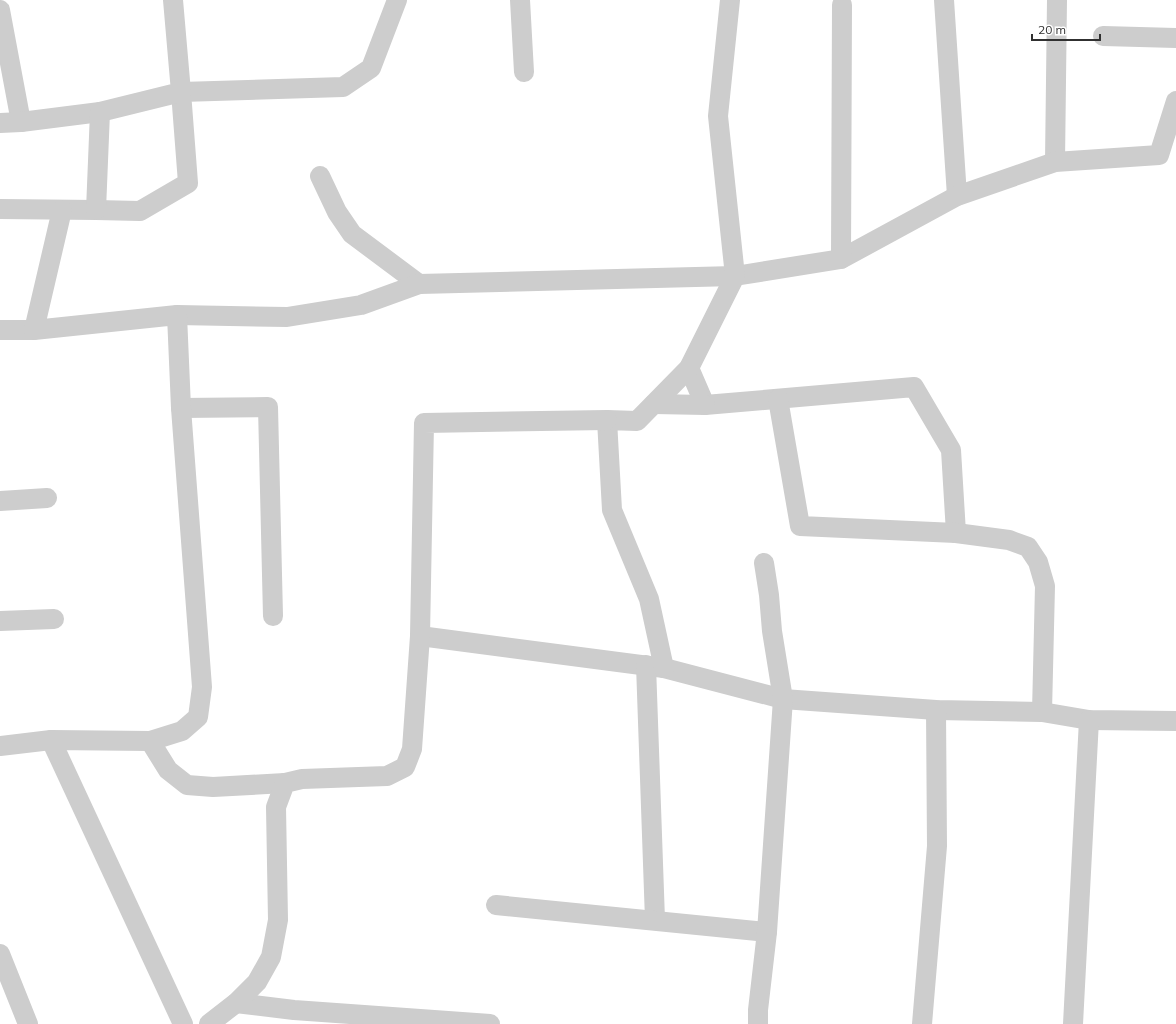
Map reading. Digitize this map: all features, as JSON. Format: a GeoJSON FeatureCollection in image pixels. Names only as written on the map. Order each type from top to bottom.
{"type":"FeatureCollection","features":[{"type":"Feature","properties":{"kind":"street"},"geometry":{"type":"LineString","coordinates":[[0,210],[140,211],[188,183],[173,0]]}},
{"type":"Feature","properties":{"kind":"street"},"geometry":{"type":"LineString","coordinates":[[0,123],[21,122],[100,112],[181,92],[343,88],[371,68],[397,0]]}},
{"type":"Feature","properties":{"kind":"street"},"geometry":{"type":"LineString","coordinates":[[520,0],[524,72]]}},
{"type":"Feature","properties":{"kind":"street"},"geometry":{"type":"LineString","coordinates":[[150,741],[168,770],[186,785],[212,787],[285,783],[302,779],[387,776],[405,767],[412,749],[420,636],[424,423],[607,420],[637,421],[689,368],[735,276],[718,116],[730,0]]}},
{"type":"Feature","properties":{"kind":"street"},"geometry":{"type":"LineString","coordinates":[[944,0],[957,196]]}},
{"type":"Feature","properties":{"kind":"street"},"geometry":{"type":"LineString","coordinates":[[1055,162],[1057,0]]}},
{"type":"Feature","properties":{"kind":"street"},"geometry":{"type":"LineString","coordinates":[[841,259],[842,6]]}},
{"type":"Feature","properties":{"kind":"street"},"geometry":{"type":"LineString","coordinates":[[0,10],[21,122]]}},
{"type":"Feature","properties":{"kind":"street"},"geometry":{"type":"LineString","coordinates":[[1103,36],[1176,38]]}},
{"type":"Feature","properties":{"kind":"street"},"geometry":{"type":"LineString","coordinates":[[0,330],[34,330],[177,315],[287,317],[360,305],[419,284],[735,276],[841,259],[957,196],[1055,162],[1159,154],[1176,101]]}},
{"type":"Feature","properties":{"kind":"street"},"geometry":{"type":"LineString","coordinates":[[96,210],[100,112]]}},
{"type":"Feature","properties":{"kind":"street"},"geometry":{"type":"LineString","coordinates":[[320,176],[337,212],[352,234],[419,284]]}},
{"type":"Feature","properties":{"kind":"street"},"geometry":{"type":"LineString","coordinates":[[34,330],[62,210]]}},
{"type":"Feature","properties":{"kind":"street"},"geometry":{"type":"LineString","coordinates":[[0,746],[51,740],[150,741],[182,731],[198,718],[202,687],[181,408],[177,315]]}},
{"type":"Feature","properties":{"kind":"street"},"geometry":{"type":"LineString","coordinates":[[689,368],[705,405]]}},
{"type":"Feature","properties":{"kind":"street"},"geometry":{"type":"LineString","coordinates":[[654,404],[705,405],[914,387],[951,450],[956,533]]}},
{"type":"Feature","properties":{"kind":"street"},"geometry":{"type":"LineString","coordinates":[[778,399],[800,526],[956,533],[1009,540],[1028,548],[1038,562],[1045,586],[1042,712]]}},
{"type":"Feature","properties":{"kind":"street"},"geometry":{"type":"LineString","coordinates":[[181,408],[268,407],[273,616]]}},
{"type":"Feature","properties":{"kind":"street"},"geometry":{"type":"LineString","coordinates":[[607,420],[612,510],[649,599],[655,667],[655,920]]}},
{"type":"Feature","properties":{"kind":"street"},"geometry":{"type":"LineString","coordinates":[[0,501],[47,498]]}},
{"type":"Feature","properties":{"kind":"street"},"geometry":{"type":"LineString","coordinates":[[758,1024],[758,1010],[767,932],[783,700],[772,631],[769,595],[764,563]]}},
{"type":"Feature","properties":{"kind":"street"},"geometry":{"type":"LineString","coordinates":[[0,621],[54,619]]}},
{"type":"Feature","properties":{"kind":"street"},"geometry":{"type":"LineString","coordinates":[[420,636],[655,667],[783,700],[936,710],[1042,712],[1089,720],[1176,721]]}},
{"type":"Feature","properties":{"kind":"street"},"geometry":{"type":"LineString","coordinates":[[922,1024],[937,846],[936,710]]}},
{"type":"Feature","properties":{"kind":"street"},"geometry":{"type":"LineString","coordinates":[[1073,1024],[1089,720]]}},
{"type":"Feature","properties":{"kind":"street"},"geometry":{"type":"LineString","coordinates":[[51,740],[183,1024]]}},
{"type":"Feature","properties":{"kind":"street"},"geometry":{"type":"LineString","coordinates":[[209,1024],[236,1003],[257,982],[271,957],[278,920],[276,807],[285,783]]}},
{"type":"Feature","properties":{"kind":"street"},"geometry":{"type":"LineString","coordinates":[[496,905],[767,932]]}},
{"type":"Feature","properties":{"kind":"street"},"geometry":{"type":"LineString","coordinates":[[0,954],[6,990],[28,1024]]}},
{"type":"Feature","properties":{"kind":"street"},"geometry":{"type":"LineString","coordinates":[[236,1003],[294,1010],[490,1024]]}}]}
